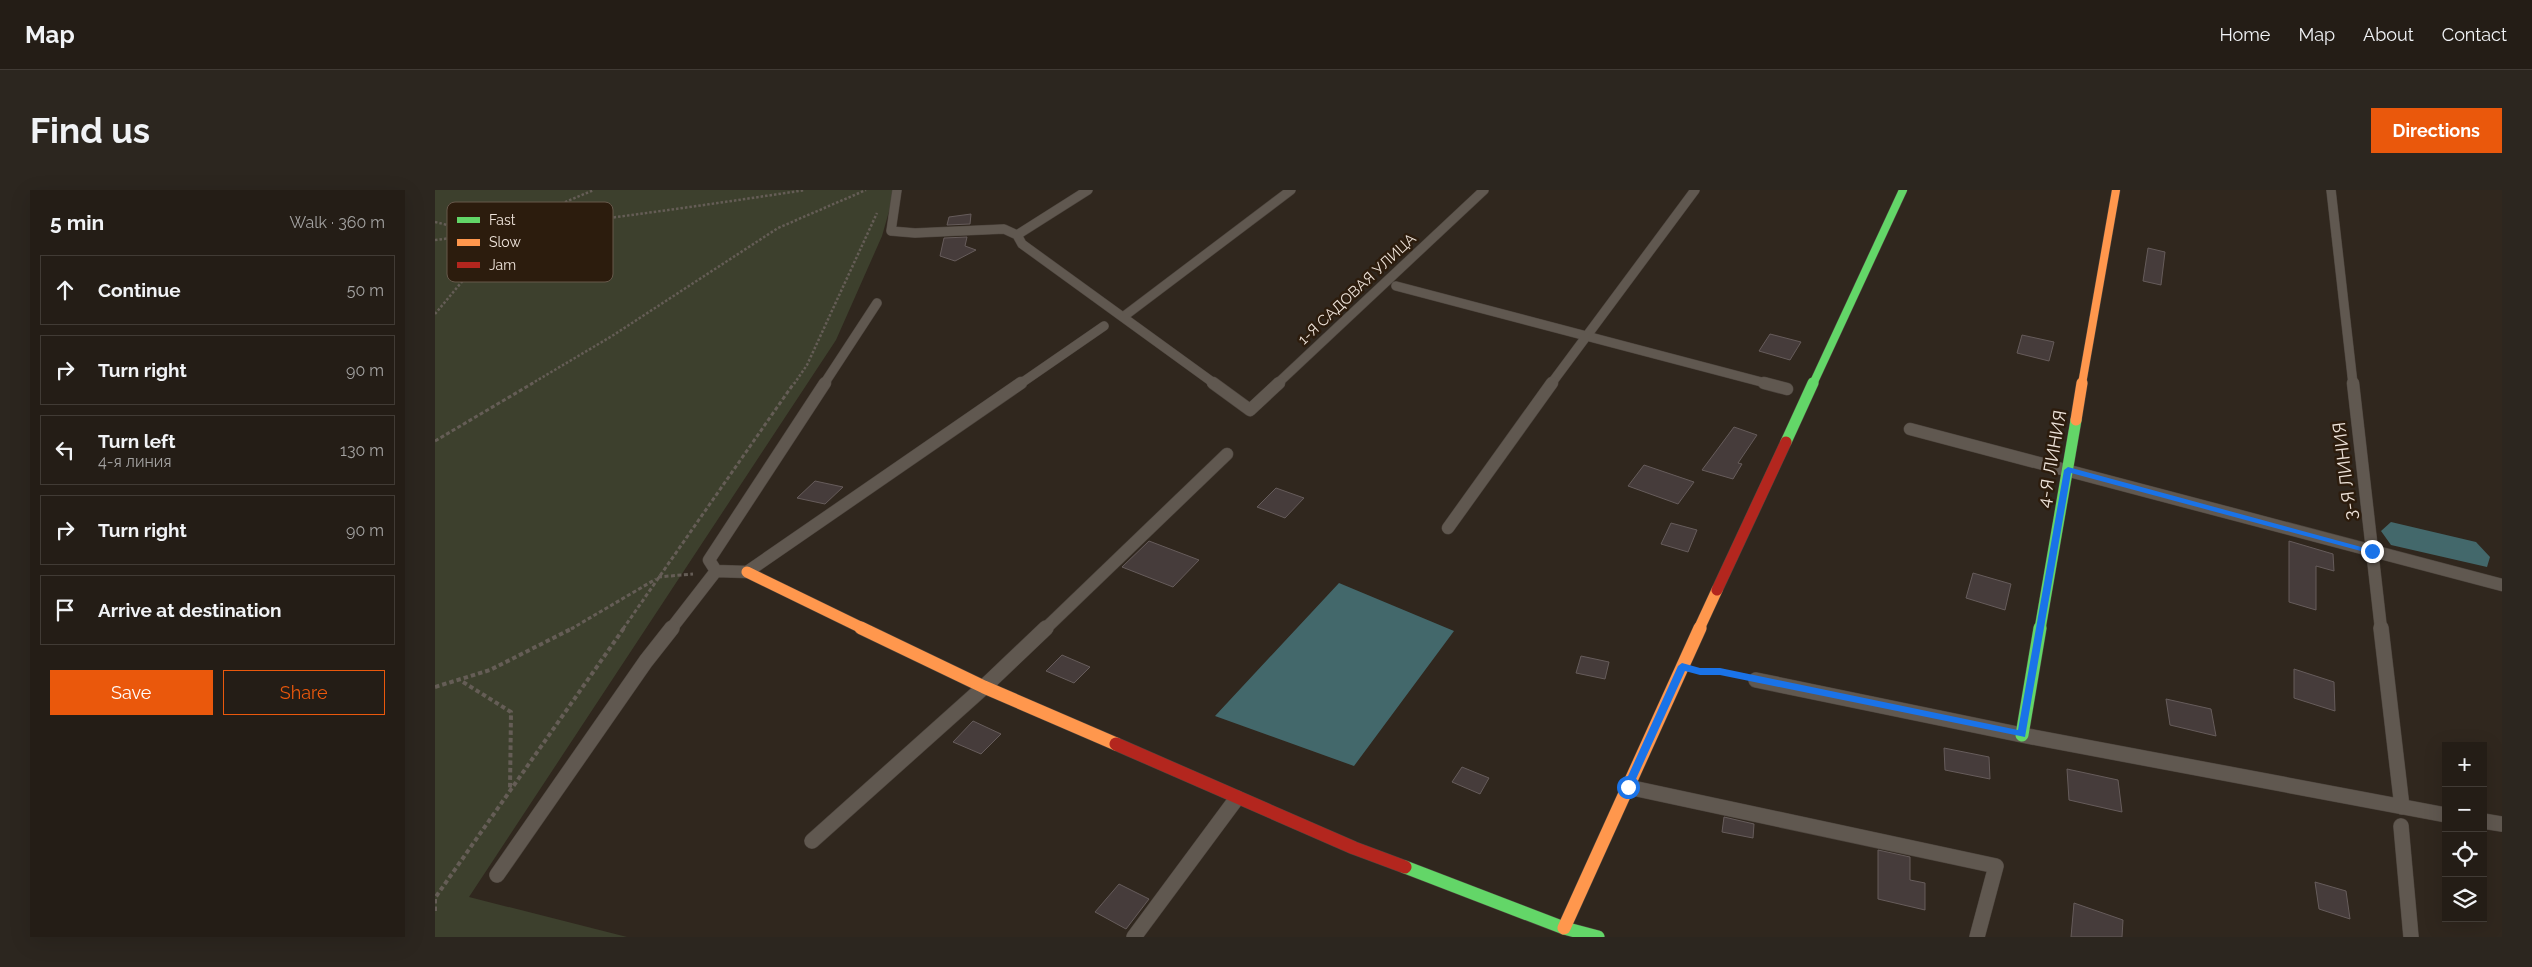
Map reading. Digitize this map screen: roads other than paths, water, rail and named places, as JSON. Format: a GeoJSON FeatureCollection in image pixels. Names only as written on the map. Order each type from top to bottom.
{"type":"FeatureCollection","features":[{"type":"Feature","properties":{"kind":"street"},"geometry":{"type":"LineString","coordinates":[[1562,933],[1682,666],[1903,190]]}},
{"type":"Feature","properties":{"kind":"street","name":"4-Я ЛИНИЯ"},"geometry":{"type":"LineString","coordinates":[[2022,735],[2116,190]]}},
{"type":"Feature","properties":{"kind":"street"},"geometry":{"type":"LineString","coordinates":[[747,572],[984,687],[1353,848],[1562,933],[1598,937]]}},
{"type":"Feature","properties":{"kind":"lane"},"geometry":{"type":"LineString","coordinates":[[897,190],[891,231],[915,233],[1004,229],[1017,235],[1022,244],[1123,317],[1291,190]]}},
{"type":"Feature","properties":{"kind":"lane"},"geometry":{"type":"LineString","coordinates":[[1017,235],[1088,190]]}},
{"type":"Feature","properties":{"kind":"lane","name":"1-Я САДОВАЯ УЛИЦА"},"geometry":{"type":"LineString","coordinates":[[1123,317],[1250,410],[1484,190]]}},
{"type":"Feature","properties":{"kind":"lane"},"geometry":{"type":"LineString","coordinates":[[1447,528],[1586,335],[1695,190]]}},
{"type":"Feature","properties":{"kind":"lane","name":"3-Я ЛИНИЯ"},"geometry":{"type":"LineString","coordinates":[[2331,190],[2402,808]]}},
{"type":"Feature","properties":{"kind":"lane"},"geometry":{"type":"LineString","coordinates":[[1396,286],[1787,389]]}},
{"type":"Feature","properties":{"kind":"lane"},"geometry":{"type":"LineString","coordinates":[[716,571],[709,560],[877,303]]}},
{"type":"Feature","properties":{"kind":"lane"},"geometry":{"type":"LineString","coordinates":[[716,571],[747,572],[1105,326]]}},
{"type":"Feature","properties":{"kind":"lane"},"geometry":{"type":"LineString","coordinates":[[1910,429],[2502,585]]}},
{"type":"Feature","properties":{"kind":"lane"},"geometry":{"type":"LineString","coordinates":[[812,842],[984,687],[1227,454]]}},
{"type":"Feature","properties":{"kind":"lane"},"geometry":{"type":"LineString","coordinates":[[497,875],[646,661],[716,571]]}},
{"type":"Feature","properties":{"kind":"lane"},"geometry":{"type":"LineString","coordinates":[[1756,680],[2022,735],[2442,814]]}},
{"type":"Feature","properties":{"kind":"lane"},"geometry":{"type":"LineString","coordinates":[[1628,787],[1996,866],[1977,937]]}},
{"type":"Feature","properties":{"kind":"lane"},"geometry":{"type":"LineString","coordinates":[[1133,937],[1237,798]]}},
{"type":"Feature","properties":{"kind":"lane"},"geometry":{"type":"LineString","coordinates":[[2487,822],[2502,824]]}},
{"type":"Feature","properties":{"kind":"lane"},"geometry":{"type":"LineString","coordinates":[[2401,826],[2411,937]]}},
{"type":"Feature","properties":{"kind":"water"},"geometry":{"type":"Polygon","coordinates":[[[2391,522],[2476,542],[2490,557],[2487,567],[2391,545],[2381,531],[2391,522]]]}},
{"type":"Feature","properties":{"kind":"water"},"geometry":{"type":"Polygon","coordinates":[[[1339,583],[1454,631],[1354,766],[1215,716],[1339,583]]]}}]}
